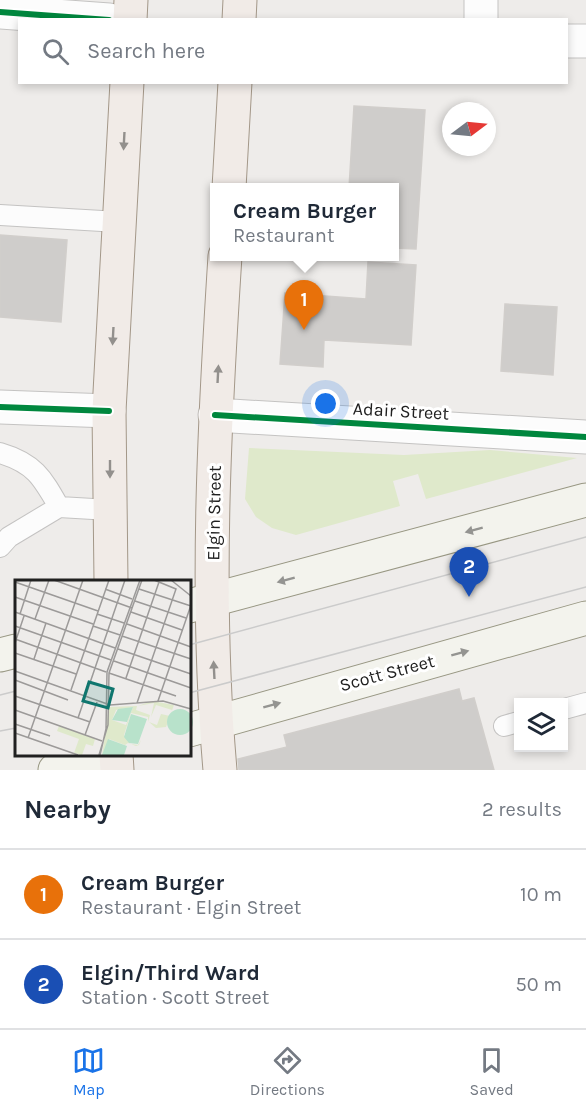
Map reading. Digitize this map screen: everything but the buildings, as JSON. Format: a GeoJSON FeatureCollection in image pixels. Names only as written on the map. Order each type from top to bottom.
{"type":"FeatureCollection","features":[{"type":"Feature","properties":{"kind":"main road"},"geometry":{"type":"LineString","coordinates":[[130,18],[131,0]]}},
{"type":"Feature","properties":{"kind":"main road"},"geometry":{"type":"LineString","coordinates":[[239,18],[240,0]]}},
{"type":"Feature","properties":{"kind":"main road"},"geometry":{"type":"LineString","coordinates":[[111,580],[109,411],[127,84]]}},
{"type":"Feature","properties":{"kind":"main road"},"geometry":{"type":"LineString","coordinates":[[229,183],[235,84]]}},
{"type":"Feature","properties":{"kind":"main road","name":"Elgin Street"},"geometry":{"type":"LineString","coordinates":[[220,770],[202,726],[200,603],[225,261]]}},
{"type":"Feature","properties":{"kind":"main road"},"geometry":{"type":"LineString","coordinates":[[200,603],[586,500]]}},
{"type":"Feature","properties":{"kind":"main road","name":"Scott Street"},"geometry":{"type":"LineString","coordinates":[[202,726],[586,618]]}},
{"type":"Feature","properties":{"kind":"main road"},"geometry":{"type":"LineString","coordinates":[[0,655],[15,651]]}},
{"type":"Feature","properties":{"kind":"main road"},"geometry":{"type":"LineString","coordinates":[[55,770],[108,755]]}},
{"type":"Feature","properties":{"kind":"main road"},"geometry":{"type":"LineString","coordinates":[[115,755],[117,770]]}},
{"type":"Feature","properties":{"kind":"street"},"geometry":{"type":"LineString","coordinates":[[480,18],[482,0]]}},
{"type":"Feature","properties":{"kind":"street"},"geometry":{"type":"LineString","coordinates":[[0,12],[82,18]]}},
{"type":"Feature","properties":{"kind":"street"},"geometry":{"type":"LineString","coordinates":[[568,40],[586,41]]}},
{"type":"Feature","properties":{"kind":"street"},"geometry":{"type":"LineString","coordinates":[[0,407],[109,411]]}},
{"type":"Feature","properties":{"kind":"street","name":"Adair Street"},"geometry":{"type":"LineString","coordinates":[[215,416],[586,437]]}},
{"type":"Feature","properties":{"kind":"lane"},"geometry":{"type":"LineString","coordinates":[[0,215],[119,222]]}},
{"type":"Feature","properties":{"kind":"lane"},"geometry":{"type":"LineString","coordinates":[[0,453],[20,459],[41,475],[59,507]]}},
{"type":"Feature","properties":{"kind":"lane"},"geometry":{"type":"LineString","coordinates":[[0,547],[9,537],[59,507],[110,510]]}},
{"type":"Feature","properties":{"kind":"lane"},"geometry":{"type":"LineString","coordinates":[[568,708],[586,703]]}},
{"type":"Feature","properties":{"kind":"green space"},"geometry":{"type":"Polygon","coordinates":[[[249,448],[404,455],[490,450],[577,458],[426,499],[418,474],[393,481],[400,506],[296,535],[272,528],[256,517],[245,499],[249,448]]]}},
{"type":"Feature","properties":{"kind":"tram line"},"geometry":{"type":"LineString","coordinates":[[190,645],[586,537]]}},
{"type":"Feature","properties":{"kind":"tram line"},"geometry":{"type":"LineString","coordinates":[[190,693],[586,587]]}},
{"type":"Feature","properties":{"kind":"tram line"},"geometry":{"type":"LineString","coordinates":[[0,695],[15,691]]}},
{"type":"Feature","properties":{"kind":"tram line"},"geometry":{"type":"LineString","coordinates":[[0,731],[15,728]]}},
{"type":"Feature","properties":{"kind":"cycle path"},"geometry":{"type":"LineString","coordinates":[[0,12],[82,18]]}},
{"type":"Feature","properties":{"kind":"cycle path"},"geometry":{"type":"LineString","coordinates":[[0,407],[109,411]]}},
{"type":"Feature","properties":{"kind":"cycle path"},"geometry":{"type":"LineString","coordinates":[[215,415],[586,437]]}},
{"type":"Feature","properties":{"kind":"place","name":"Cream Burger"},"geometry":{"type":"Point","coordinates":[304,330]}},
{"type":"Feature","properties":{"kind":"place","name":"Elgin/Third Ward"},"geometry":{"type":"Point","coordinates":[469,597]}}]}
